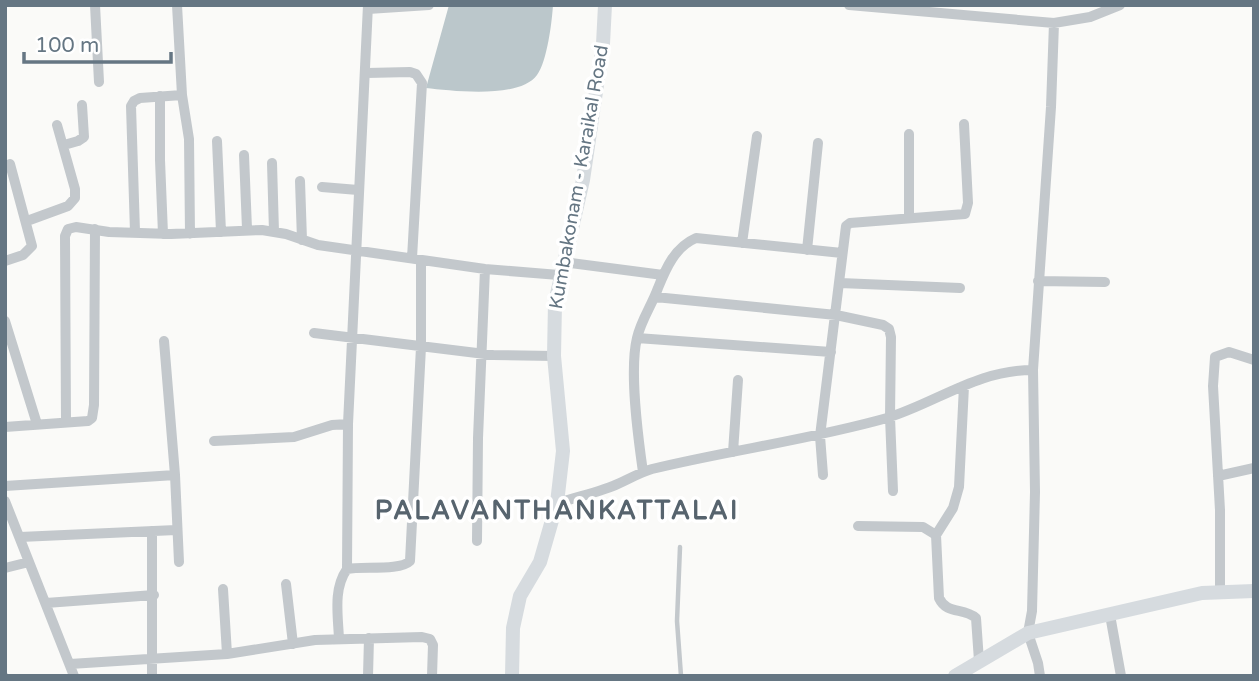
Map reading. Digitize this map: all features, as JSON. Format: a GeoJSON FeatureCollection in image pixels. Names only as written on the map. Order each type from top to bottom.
{"type":"FeatureCollection","features":[{"type":"Feature","properties":{"kind":"main road","name":"Kumbakonam - Karaikal Road"},"geometry":{"type":"LineString","coordinates":[[512,676],[513,628],[520,596],[540,562],[556,503],[563,451],[554,356],[555,303],[583,180],[603,44],[605,5]]}},
{"type":"Feature","properties":{"kind":"main road"},"geometry":{"type":"LineString","coordinates":[[955,676],[1028,634],[1202,593],[1254,591]]}},
{"type":"Feature","properties":{"kind":"street"},"geometry":{"type":"LineString","coordinates":[[95,5],[99,82]]}},
{"type":"Feature","properties":{"kind":"street"},"geometry":{"type":"LineString","coordinates":[[177,5],[182,96],[189,139],[190,234]]}},
{"type":"Feature","properties":{"kind":"street"},"geometry":{"type":"LineString","coordinates":[[339,639],[337,596],[341,578],[347,569],[348,424],[358,190],[367,73],[368,7],[429,5]]}},
{"type":"Feature","properties":{"kind":"street"},"geometry":{"type":"LineString","coordinates":[[849,5],[1054,23],[1090,16],[1121,5]]}},
{"type":"Feature","properties":{"kind":"street"},"geometry":{"type":"LineString","coordinates":[[1024,5],[1024,19]]}},
{"type":"Feature","properties":{"kind":"street"},"geometry":{"type":"LineString","coordinates":[[1040,676],[1028,634],[1032,611],[1035,492],[1033,370],[1054,23]]}},
{"type":"Feature","properties":{"kind":"street"},"geometry":{"type":"LineString","coordinates":[[347,569],[361,566],[397,567],[410,561],[421,347],[416,259],[422,83],[410,72],[367,73]]}},
{"type":"Feature","properties":{"kind":"street"},"geometry":{"type":"LineString","coordinates":[[160,96],[163,234]]}},
{"type":"Feature","properties":{"kind":"street"},"geometry":{"type":"LineString","coordinates":[[135,232],[131,106],[134,100],[140,98],[182,96]]}},
{"type":"Feature","properties":{"kind":"street"},"geometry":{"type":"LineString","coordinates":[[64,145],[84,137],[82,105]]}},
{"type":"Feature","properties":{"kind":"street"},"geometry":{"type":"LineString","coordinates":[[823,475],[820,436],[846,226],[850,223],[965,214],[964,124]]}},
{"type":"Feature","properties":{"kind":"street"},"geometry":{"type":"LineString","coordinates":[[27,221],[68,206],[75,198],[57,125]]}},
{"type":"Feature","properties":{"kind":"street"},"geometry":{"type":"LineString","coordinates":[[909,134],[909,218]]}},
{"type":"Feature","properties":{"kind":"street"},"geometry":{"type":"LineString","coordinates":[[742,243],[757,135]]}},
{"type":"Feature","properties":{"kind":"street"},"geometry":{"type":"LineString","coordinates":[[216,141],[221,232]]}},
{"type":"Feature","properties":{"kind":"street"},"geometry":{"type":"LineString","coordinates":[[807,250],[818,144]]}},
{"type":"Feature","properties":{"kind":"street"},"geometry":{"type":"LineString","coordinates":[[244,155],[247,229]]}},
{"type":"Feature","properties":{"kind":"street"},"geometry":{"type":"LineString","coordinates":[[272,163],[274,232]]}},
{"type":"Feature","properties":{"kind":"street"},"geometry":{"type":"LineString","coordinates":[[5,261],[23,255],[32,246],[10,164]]}},
{"type":"Feature","properties":{"kind":"street"},"geometry":{"type":"LineString","coordinates":[[300,181],[302,240]]}},
{"type":"Feature","properties":{"kind":"street"},"geometry":{"type":"LineString","coordinates":[[322,187],[358,190]]}},
{"type":"Feature","properties":{"kind":"street"},"geometry":{"type":"LineString","coordinates":[[66,422],[65,236],[68,229],[76,227],[163,234],[247,229],[274,232],[318,245],[485,269],[561,269],[663,275]]}},
{"type":"Feature","properties":{"kind":"street"},"geometry":{"type":"LineString","coordinates":[[5,427],[88,421],[94,413],[95,229]]}},
{"type":"Feature","properties":{"kind":"street"},"geometry":{"type":"LineString","coordinates":[[643,472],[635,376],[637,338],[644,316],[677,251],[696,238],[842,253]]}},
{"type":"Feature","properties":{"kind":"street"},"geometry":{"type":"LineString","coordinates":[[477,541],[485,269]]}},
{"type":"Feature","properties":{"kind":"street"},"geometry":{"type":"LineString","coordinates":[[1038,281],[1104,282]]}},
{"type":"Feature","properties":{"kind":"street"},"geometry":{"type":"LineString","coordinates":[[840,283],[960,288]]}},
{"type":"Feature","properties":{"kind":"street"},"geometry":{"type":"LineString","coordinates":[[655,297],[836,315],[883,324],[889,329],[891,337],[893,491]]}},
{"type":"Feature","properties":{"kind":"street"},"geometry":{"type":"LineString","coordinates":[[5,321],[37,424]]}},
{"type":"Feature","properties":{"kind":"street"},"geometry":{"type":"LineString","coordinates":[[314,333],[481,354],[554,356]]}},
{"type":"Feature","properties":{"kind":"street"},"geometry":{"type":"LineString","coordinates":[[637,338],[831,352]]}},
{"type":"Feature","properties":{"kind":"street"},"geometry":{"type":"LineString","coordinates":[[164,341],[179,562]]}},
{"type":"Feature","properties":{"kind":"street"},"geometry":{"type":"LineString","coordinates":[[1220,592],[1213,386],[1215,357],[1229,352],[1254,360]]}},
{"type":"Feature","properties":{"kind":"street"},"geometry":{"type":"LineString","coordinates":[[556,503],[612,486],[643,472],[820,436],[890,417],[1000,372],[1033,370]]}},
{"type":"Feature","properties":{"kind":"street"},"geometry":{"type":"LineString","coordinates":[[733,452],[738,380]]}},
{"type":"Feature","properties":{"kind":"street"},"geometry":{"type":"LineString","coordinates":[[964,386],[959,487],[953,508],[936,535],[939,598],[943,606],[950,610],[969,612],[976,618],[979,661]]}},
{"type":"Feature","properties":{"kind":"street"},"geometry":{"type":"LineString","coordinates":[[214,441],[294,437],[332,425],[348,424]]}},
{"type":"Feature","properties":{"kind":"street"},"geometry":{"type":"LineString","coordinates":[[1218,476],[1254,468]]}},
{"type":"Feature","properties":{"kind":"street"},"geometry":{"type":"LineString","coordinates":[[5,486],[175,475]]}},
{"type":"Feature","properties":{"kind":"street"},"geometry":{"type":"LineString","coordinates":[[5,501],[74,676]]}},
{"type":"Feature","properties":{"kind":"street"},"geometry":{"type":"LineString","coordinates":[[858,527],[923,527],[936,535]]}},
{"type":"Feature","properties":{"kind":"street"},"geometry":{"type":"LineString","coordinates":[[20,537],[176,530]]}},
{"type":"Feature","properties":{"kind":"street"},"geometry":{"type":"LineString","coordinates":[[152,531],[152,676]]}},
{"type":"Feature","properties":{"kind":"street"},"geometry":{"type":"LineString","coordinates":[[5,568],[29,562]]}},
{"type":"Feature","properties":{"kind":"street"},"geometry":{"type":"LineString","coordinates":[[286,584],[293,645]]}},
{"type":"Feature","properties":{"kind":"street"},"geometry":{"type":"LineString","coordinates":[[223,589],[227,654]]}},
{"type":"Feature","properties":{"kind":"street"},"geometry":{"type":"LineString","coordinates":[[46,603],[154,595]]}},
{"type":"Feature","properties":{"kind":"street"},"geometry":{"type":"LineString","coordinates":[[1110,615],[1121,676]]}},
{"type":"Feature","properties":{"kind":"street"},"geometry":{"type":"LineString","coordinates":[[70,664],[227,654],[339,639],[422,637],[430,639],[433,645],[432,676]]}},
{"type":"Feature","properties":{"kind":"street"},"geometry":{"type":"LineString","coordinates":[[368,676],[369,638]]}},
{"type":"Feature","properties":{"kind":"lane"},"geometry":{"type":"LineString","coordinates":[[680,547],[677,621],[681,676]]}},
{"type":"Feature","properties":{"kind":"shaded area"},"geometry":{"type":"Polygon","coordinates":[[[449,5],[553,5],[546,52],[537,75],[516,88],[485,92],[426,88],[449,5]]]}},
{"type":"Feature","properties":{"kind":"railway"},"geometry":{"type":"LineString","coordinates":[[5,671],[7,676]]}},
{"type":"Feature","properties":{"kind":"district","name":"PALAVANTHANKATTALAI"},"geometry":{"type":"Point","coordinates":[557,510]}}]}
